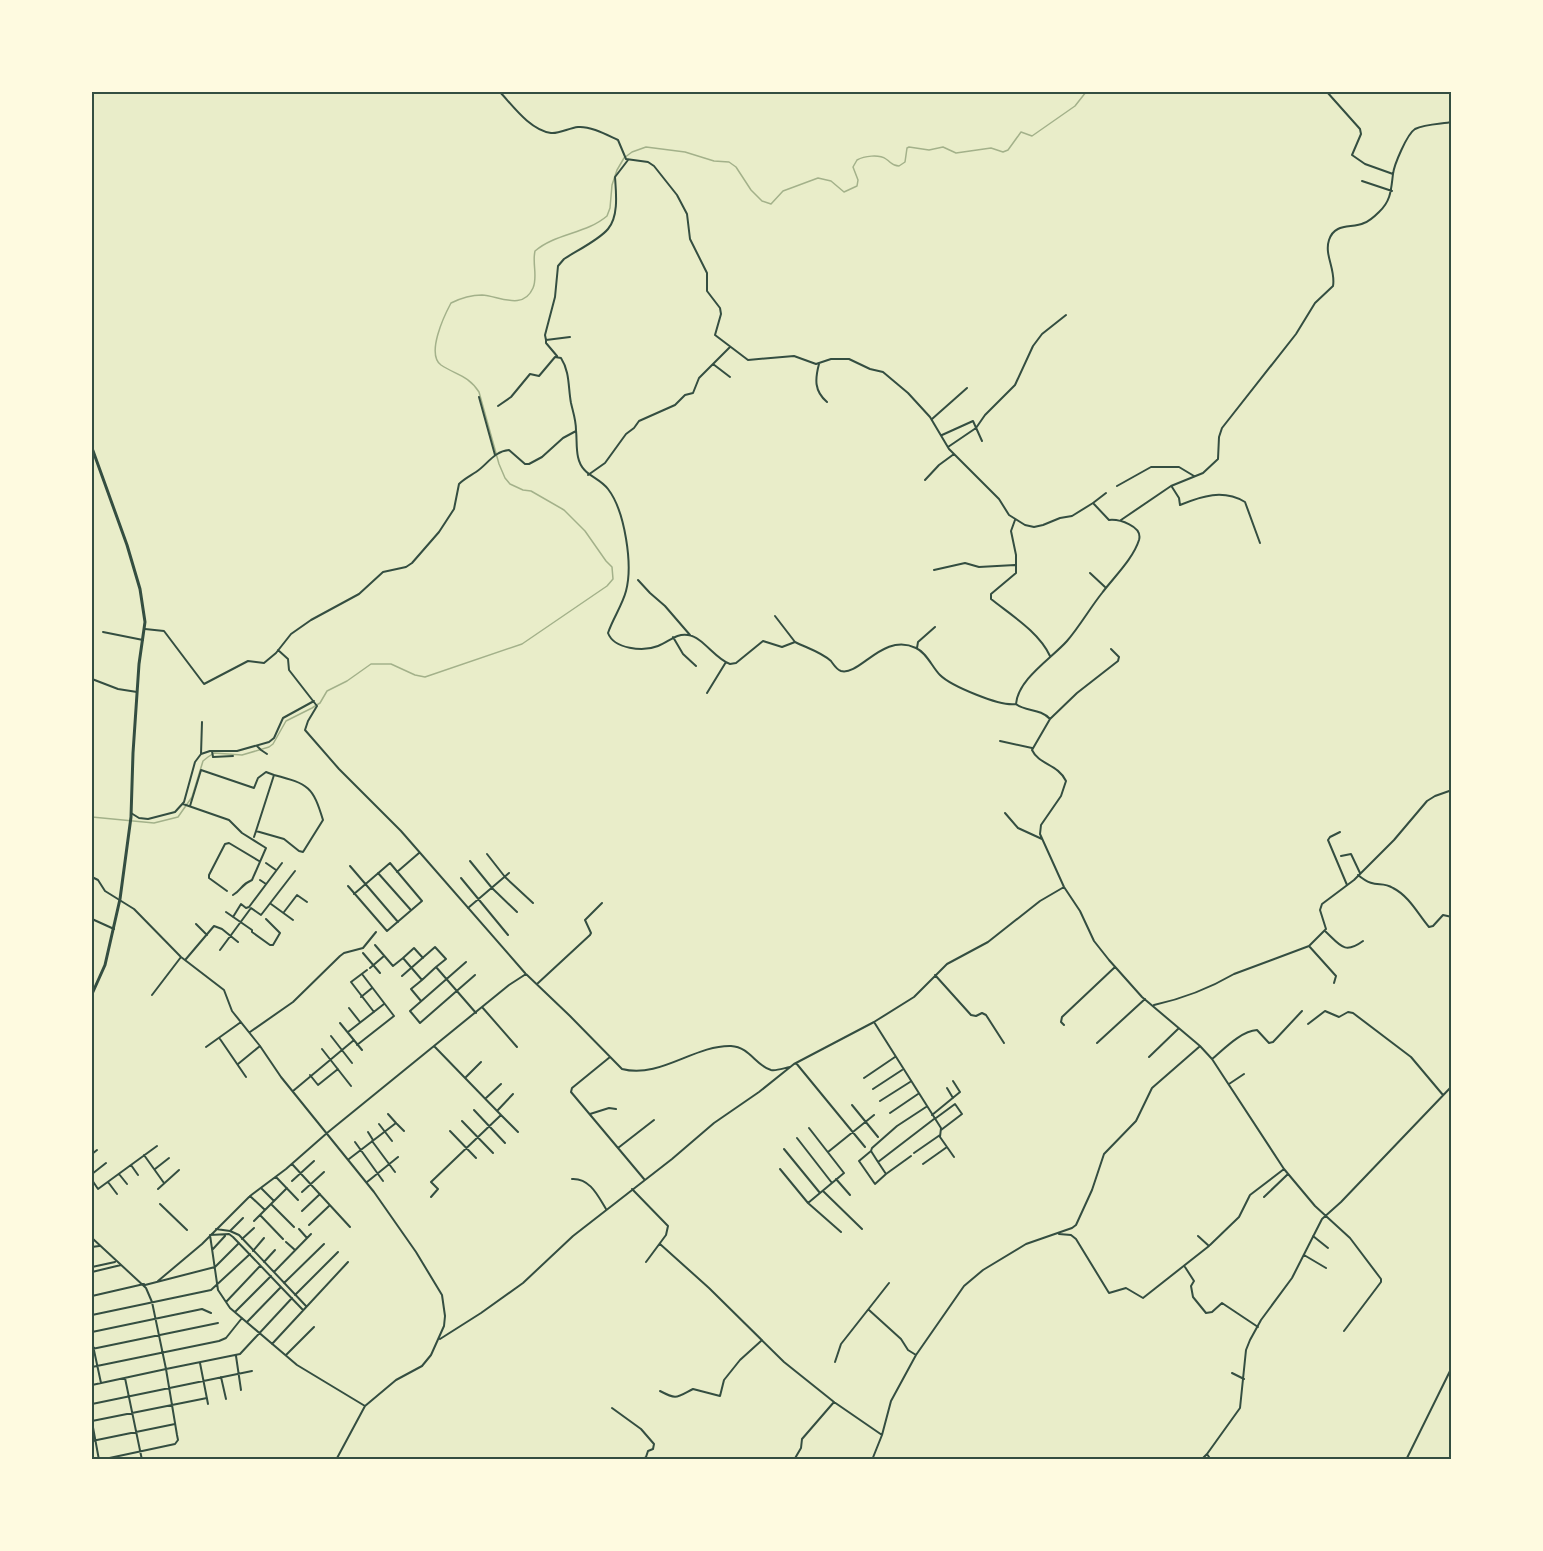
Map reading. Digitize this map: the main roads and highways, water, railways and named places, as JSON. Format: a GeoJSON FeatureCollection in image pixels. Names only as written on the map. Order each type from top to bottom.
{"type":"FeatureCollection","features":[{"type":"Feature","properties":{"kind":"main road"},"geometry":{"type":"LineString","coordinates":[[92,448],[127,545],[140,589],[145,629],[137,692],[130,829],[120,899],[105,966],[92,994]]}},
{"type":"Feature","properties":{"kind":"waterway"},"geometry":{"type":"LineString","coordinates":[[92,817],[154,823],[178,817],[192,797],[203,761],[208,757],[214,753],[242,755],[269,747],[286,721],[320,703],[327,691],[347,681],[371,664],[391,664],[425,677],[522,644],[607,586],[613,579],[612,567],[585,531],[564,510],[531,491],[510,484],[505,478],[479,392],[466,379],[441,365],[435,352],[438,335],[451,303],[478,295],[517,301],[523,299],[533,288],[535,251],[552,240],[590,227],[607,216],[617,170],[624,158],[632,152],[646,147],[685,152],[714,161],[729,162],[736,167],[751,190],[762,201],[771,204],[783,191],[818,178],[831,181],[844,192],[857,186],[858,180],[853,167],[857,160],[879,156],[899,166],[905,162],[909,147],[929,150],[943,147],[956,153],[991,148],[1003,152],[1008,150],[1021,132],[1032,136],[1075,106],[1086,92]]}}]}
